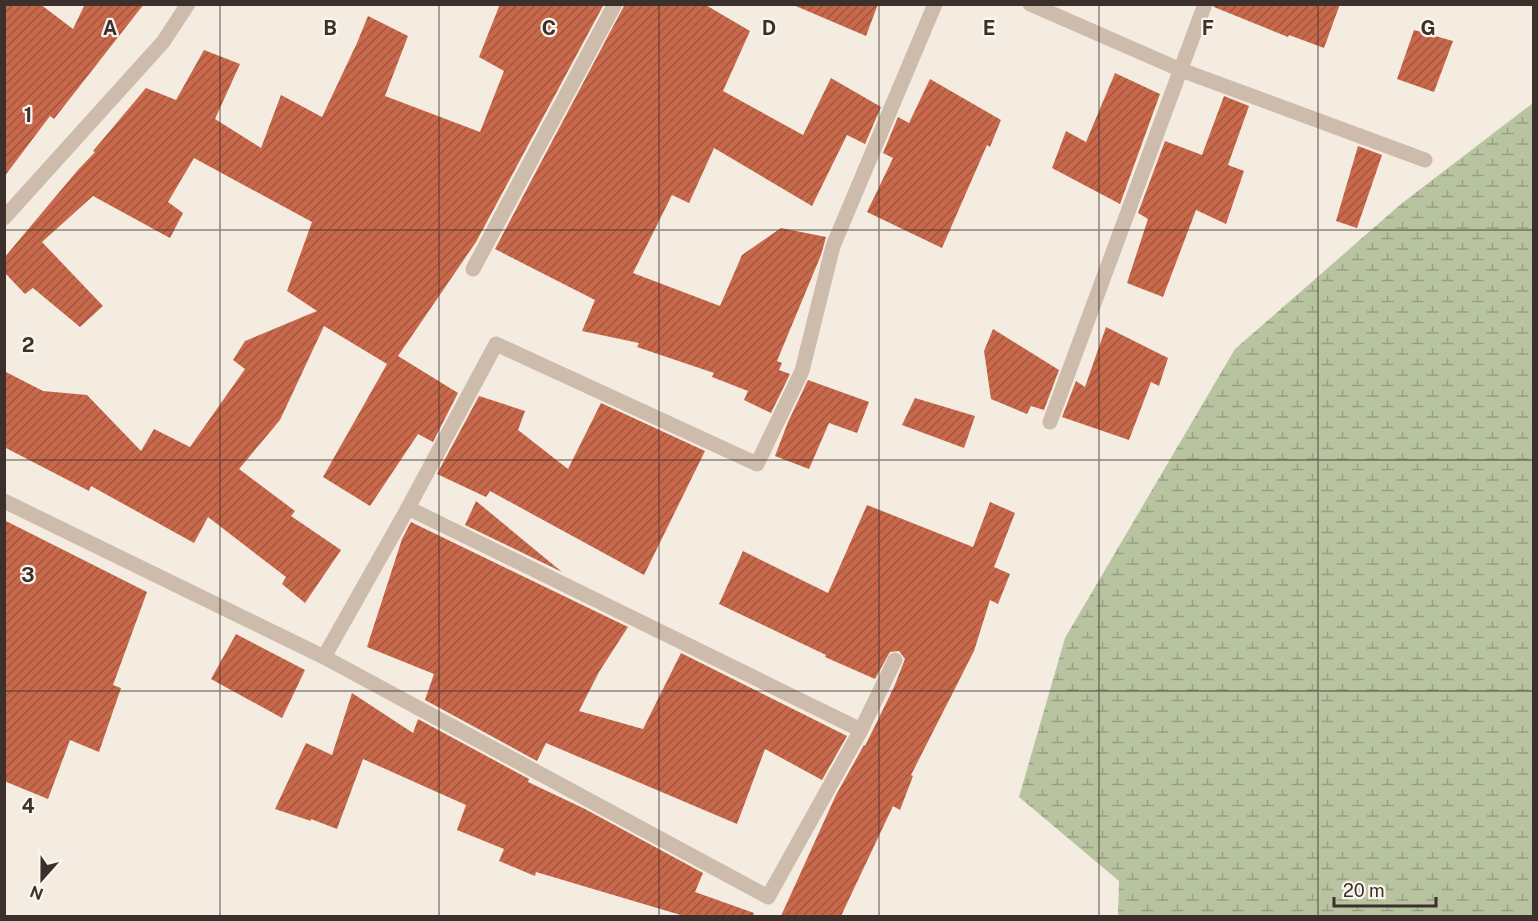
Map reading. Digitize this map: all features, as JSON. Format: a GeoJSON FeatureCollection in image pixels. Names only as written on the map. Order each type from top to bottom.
{"type":"FeatureCollection","features":[{"type":"Feature","properties":{"kind":"street"},"geometry":{"type":"LineString","coordinates":[[4,218],[163,42],[188,4]]}},
{"type":"Feature","properties":{"kind":"street"},"geometry":{"type":"LineString","coordinates":[[472,269],[615,4]]}},
{"type":"Feature","properties":{"kind":"street"},"geometry":{"type":"LineString","coordinates":[[324,657],[408,508],[496,344],[757,464],[802,371],[833,246],[935,4]]}},
{"type":"Feature","properties":{"kind":"street"},"geometry":{"type":"LineString","coordinates":[[1030,4],[1181,70],[1425,160]]}},
{"type":"Feature","properties":{"kind":"street"},"geometry":{"type":"LineString","coordinates":[[1050,422],[1205,4]]}},
{"type":"Feature","properties":{"kind":"street"},"geometry":{"type":"LineString","coordinates":[[4,501],[324,657],[768,897],[861,730],[895,660]]}},
{"type":"Feature","properties":{"kind":"street"},"geometry":{"type":"LineString","coordinates":[[408,508],[861,730]]}},
{"type":"Feature","properties":{"kind":"green space"},"geometry":{"type":"Polygon","coordinates":[[[1533,103],[1533,916],[1118,916],[1119,881],[1019,797],[1065,638],[1235,349],[1401,204],[1533,103]]]}},
{"type":"Feature","properties":{"kind":"building"},"geometry":{"type":"Polygon","coordinates":[[[4,4],[40,4],[73,29],[85,4],[144,4],[54,119],[50,116],[4,177],[4,4]]]}},
{"type":"Feature","properties":{"kind":"building"},"geometry":{"type":"Polygon","coordinates":[[[500,4],[604,4],[476,242],[398,356],[458,393],[433,442],[418,434],[370,506],[323,477],[387,364],[324,326],[280,420],[239,469],[295,511],[291,516],[341,550],[305,603],[282,584],[286,577],[208,517],[194,543],[91,486],[89,491],[4,447],[4,371],[43,391],[87,395],[141,451],[154,429],[190,447],[245,369],[233,360],[245,341],[317,311],[287,291],[312,222],[194,158],[168,202],[183,213],[170,238],[93,196],[42,242],[103,306],[80,327],[33,288],[25,294],[4,272],[4,258],[95,152],[93,151],[146,88],[176,100],[204,50],[240,64],[215,119],[261,148],[281,95],[322,117],[368,16],[408,36],[385,96],[480,132],[504,71],[479,57],[500,4]]]}},
{"type":"Feature","properties":{"kind":"building"},"geometry":{"type":"Polygon","coordinates":[[[625,4],[704,4],[750,31],[723,91],[803,135],[831,78],[881,107],[865,144],[847,135],[812,206],[714,148],[689,203],[672,195],[633,273],[720,306],[742,255],[781,228],[826,237],[821,255],[777,361],[782,363],[779,370],[790,374],[771,413],[744,400],[748,391],[712,377],[714,373],[637,347],[639,343],[582,331],[595,300],[495,249],[625,4]]]}},
{"type":"Feature","properties":{"kind":"building"},"geometry":{"type":"Polygon","coordinates":[[[791,4],[878,4],[866,36],[791,4]]]}},
{"type":"Feature","properties":{"kind":"building"},"geometry":{"type":"Polygon","coordinates":[[[1214,4],[1340,4],[1324,48],[1289,35],[1288,37],[1214,7],[1214,4]]]}},
{"type":"Feature","properties":{"kind":"building"},"geometry":{"type":"Polygon","coordinates":[[[1414,30],[1453,41],[1434,92],[1397,79],[1414,30]]]}},
{"type":"Feature","properties":{"kind":"building"},"geometry":{"type":"Polygon","coordinates":[[[1115,73],[1160,94],[1120,204],[1052,168],[1066,131],[1086,142],[1115,73]]]}},
{"type":"Feature","properties":{"kind":"building"},"geometry":{"type":"Polygon","coordinates":[[[930,79],[1001,120],[990,147],[987,145],[942,248],[867,212],[893,158],[883,153],[898,117],[909,123],[930,79]]]}},
{"type":"Feature","properties":{"kind":"building"},"geometry":{"type":"Polygon","coordinates":[[[1224,96],[1249,106],[1228,165],[1244,171],[1226,224],[1196,210],[1163,297],[1127,283],[1148,219],[1138,213],[1165,141],[1202,155],[1224,96]]]}},
{"type":"Feature","properties":{"kind":"building"},"geometry":{"type":"Polygon","coordinates":[[[1358,146],[1382,155],[1357,228],[1336,221],[1358,146]]]}},
{"type":"Feature","properties":{"kind":"building"},"geometry":{"type":"Polygon","coordinates":[[[1106,327],[1168,358],[1159,386],[1151,382],[1129,440],[1062,417],[1076,381],[1085,387],[1106,327]]]}},
{"type":"Feature","properties":{"kind":"building"},"geometry":{"type":"Polygon","coordinates":[[[993,329],[1059,370],[1044,410],[1031,406],[1027,414],[991,399],[984,351],[993,329]]]}},
{"type":"Feature","properties":{"kind":"building"},"geometry":{"type":"Polygon","coordinates":[[[808,380],[869,402],[857,433],[829,423],[809,469],[775,456],[808,380]]]}},
{"type":"Feature","properties":{"kind":"building"},"geometry":{"type":"Polygon","coordinates":[[[479,396],[525,411],[518,430],[568,469],[601,403],[705,451],[644,575],[490,491],[486,497],[437,474],[479,396]]]}},
{"type":"Feature","properties":{"kind":"building"},"geometry":{"type":"Polygon","coordinates":[[[915,398],[975,416],[964,448],[902,425],[915,398]]]}},
{"type":"Feature","properties":{"kind":"building"},"geometry":{"type":"Polygon","coordinates":[[[476,501],[562,572],[465,525],[476,501]]]}},
{"type":"Feature","properties":{"kind":"building"},"geometry":{"type":"Polygon","coordinates":[[[990,502],[1015,513],[994,567],[1010,574],[998,604],[990,600],[974,651],[911,775],[913,776],[900,810],[893,806],[841,916],[781,916],[836,795],[865,746],[905,659],[899,651],[890,652],[875,679],[825,657],[826,655],[719,604],[743,551],[828,593],[867,505],[973,547],[990,502]]]}},
{"type":"Feature","properties":{"kind":"building"},"geometry":{"type":"Polygon","coordinates":[[[4,520],[147,592],[113,685],[121,688],[99,752],[70,740],[48,799],[4,781],[4,520]]]}},
{"type":"Feature","properties":{"kind":"building"},"geometry":{"type":"Polygon","coordinates":[[[411,522],[628,627],[599,672],[579,711],[643,729],[681,653],[847,736],[822,780],[765,749],[737,824],[546,743],[537,761],[425,700],[434,674],[367,647],[402,539],[411,522]]]}},
{"type":"Feature","properties":{"kind":"building"},"geometry":{"type":"Polygon","coordinates":[[[236,634],[305,670],[282,718],[211,679],[236,634]]]}},
{"type":"Feature","properties":{"kind":"building"},"geometry":{"type":"Polygon","coordinates":[[[352,693],[413,733],[418,719],[529,779],[528,782],[585,809],[703,873],[695,892],[754,913],[753,916],[684,916],[536,872],[535,876],[499,861],[504,849],[457,830],[466,805],[363,759],[337,829],[275,809],[306,743],[332,755],[352,693]]]}}]}
